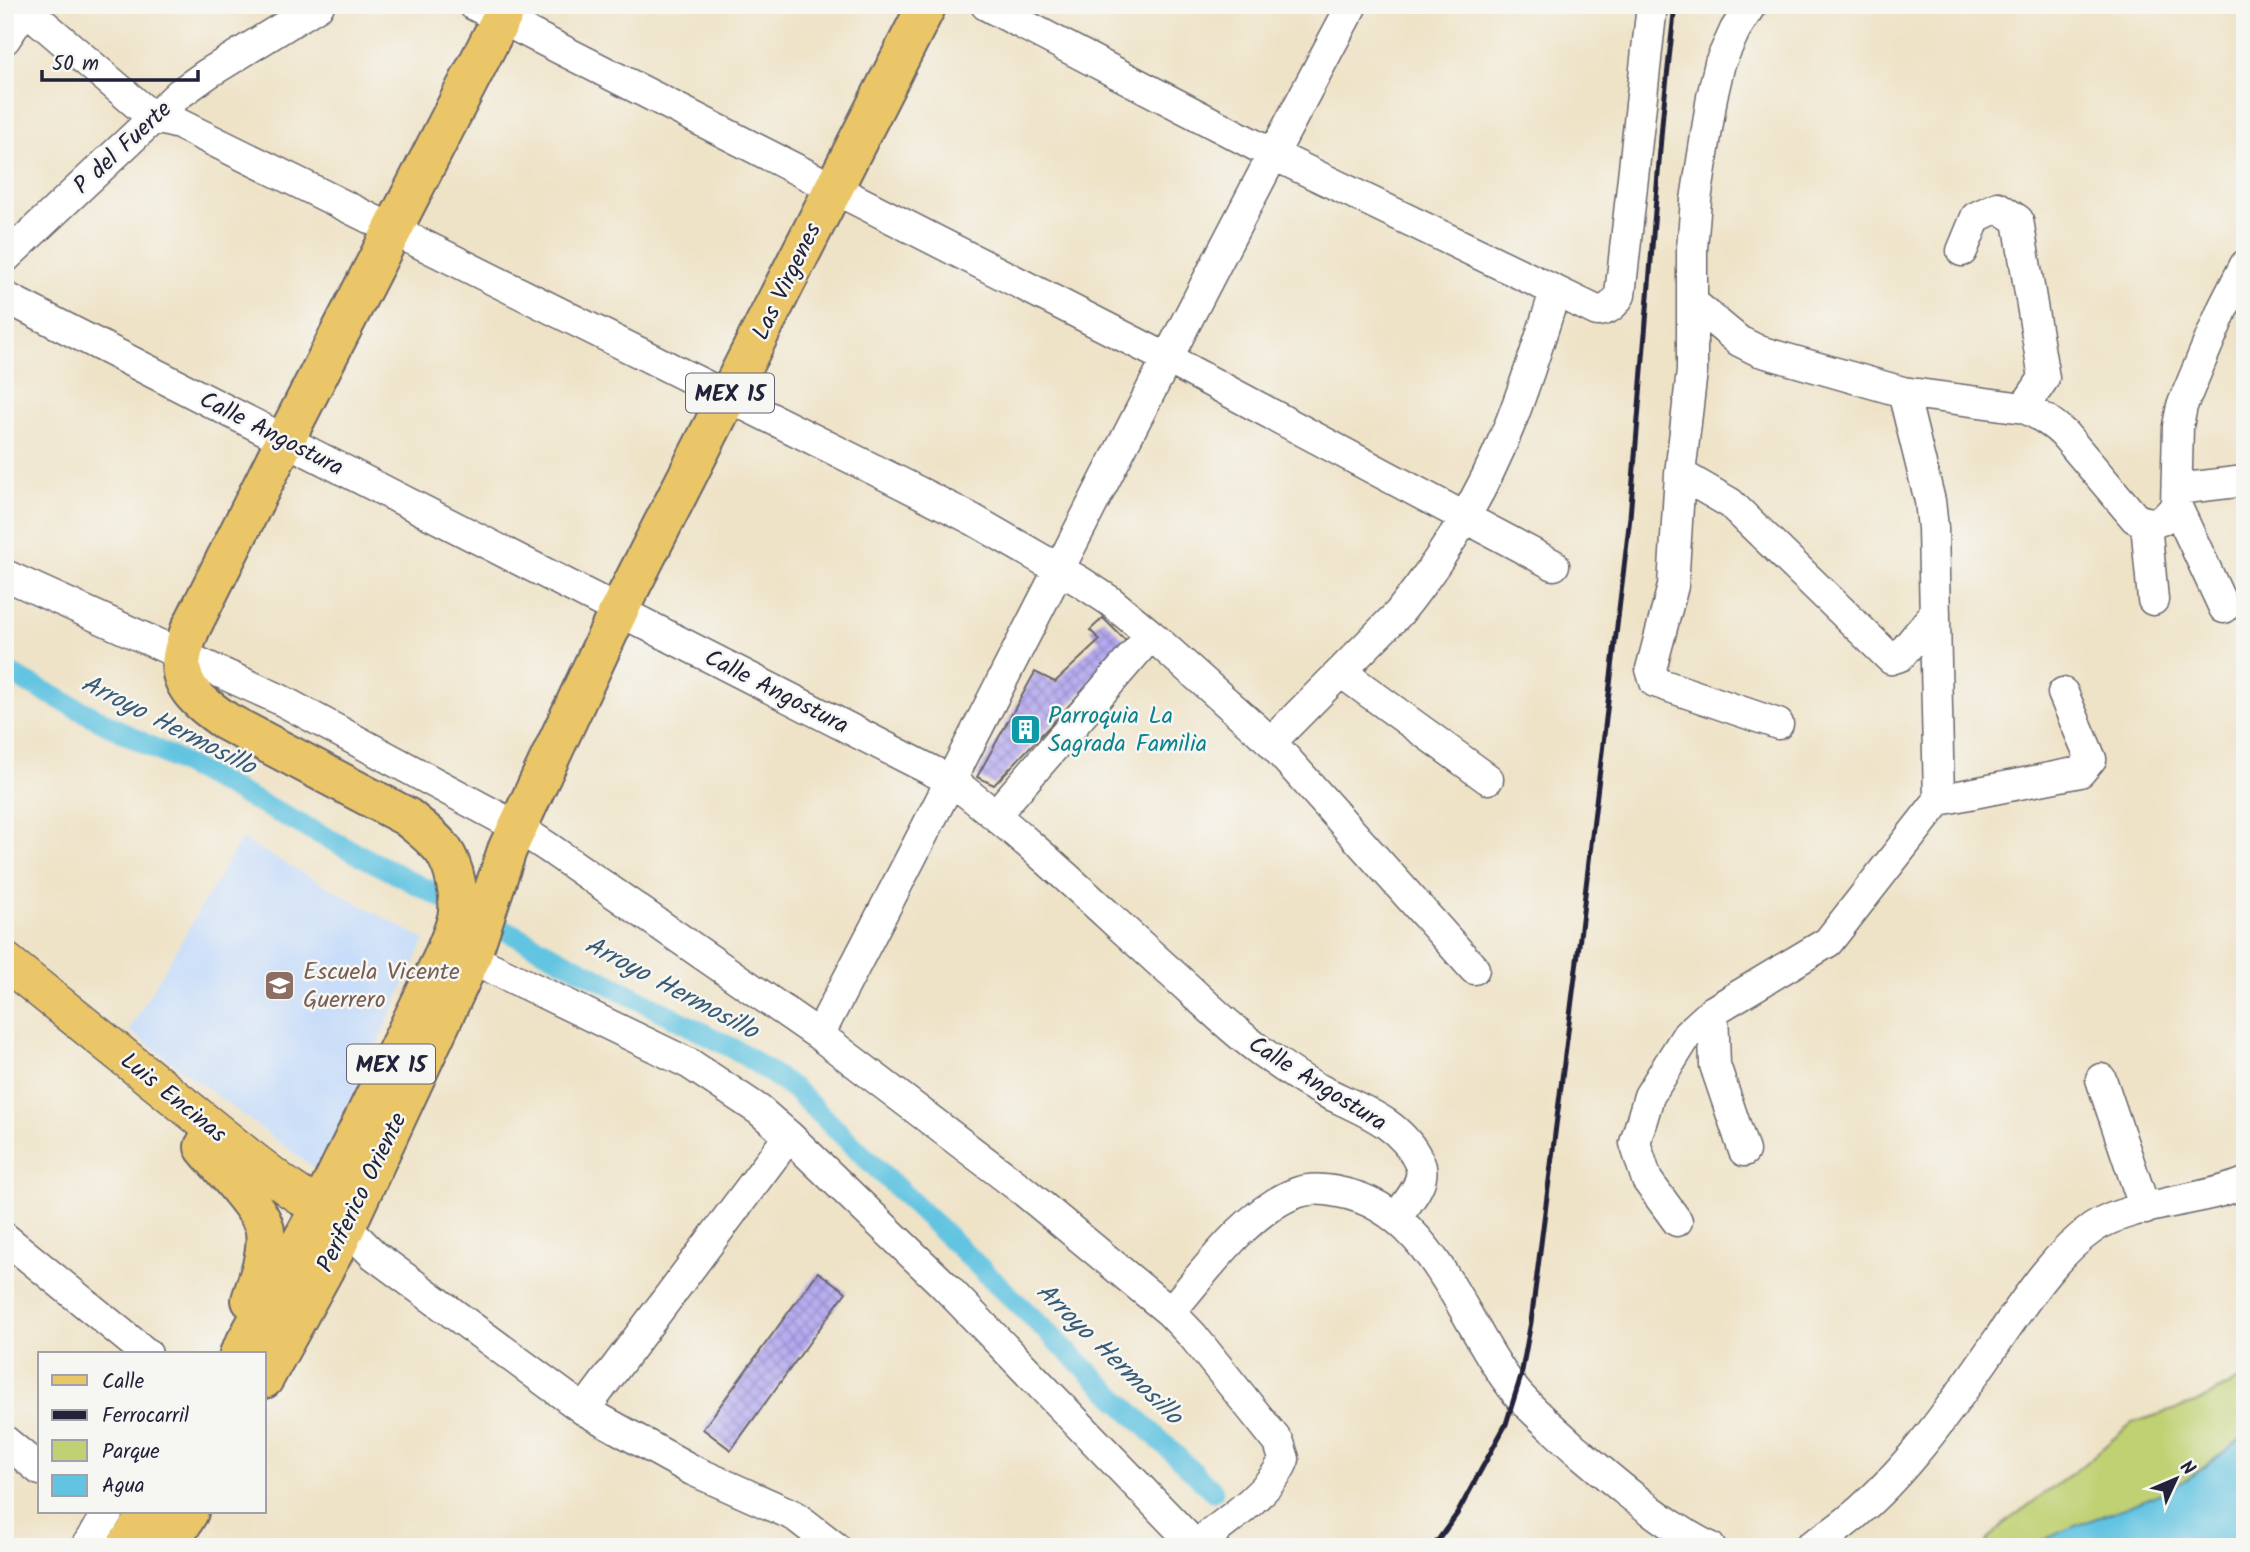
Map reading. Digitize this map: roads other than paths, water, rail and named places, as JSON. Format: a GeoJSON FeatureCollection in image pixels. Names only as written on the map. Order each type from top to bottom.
{"type":"FeatureCollection","features":[{"type":"Feature","properties":{"kind":"highway","name":"Las Virgenes"},"geometry":{"type":"LineString","coordinates":[[517,827],[619,610],[927,5]]}},
{"type":"Feature","properties":{"kind":"highway"},"geometry":{"type":"LineString","coordinates":[[474,904],[454,875],[444,851],[426,832],[407,817],[227,722],[208,709],[184,680],[182,656],[190,631],[393,229],[494,10]]}},
{"type":"Feature","properties":{"kind":"highway","name":"MEX 15"},"geometry":{"type":"LineString","coordinates":[[474,904],[517,827]]}},
{"type":"Feature","properties":{"kind":"highway","name":"Periferico Oriente"},"geometry":{"type":"LineString","coordinates":[[240,1352],[328,1228],[471,958],[474,904]]}},
{"type":"Feature","properties":{"kind":"highway","name":"Periferico Oriente"},"geometry":{"type":"LineString","coordinates":[[266,1374],[442,959],[474,904]]}},
{"type":"Feature","properties":{"kind":"highway"},"geometry":{"type":"LineString","coordinates":[[204,1147],[256,1210],[265,1228],[265,1252],[233,1352]]}},
{"type":"Feature","properties":{"kind":"highway"},"geometry":{"type":"LineString","coordinates":[[107,1523],[141,1514]]}},
{"type":"Feature","properties":{"kind":"highway"},"geometry":{"type":"LineString","coordinates":[[168,1547],[188,1514]]}},
{"type":"Feature","properties":{"kind":"main road","name":"Luis Encinas"},"geometry":{"type":"LineString","coordinates":[[5,961],[290,1189],[328,1228]]}},
{"type":"Feature","properties":{"kind":"main road"},"geometry":{"type":"LineString","coordinates":[[5,993],[281,1210],[328,1228]]}},
{"type":"Feature","properties":{"kind":"street","name":"P del Fuerte"},"geometry":{"type":"LineString","coordinates":[[5,258],[152,117],[207,74],[320,5]]}},
{"type":"Feature","properties":{"kind":"street"},"geometry":{"type":"LineString","coordinates":[[986,5],[1272,154],[1597,312],[1615,305],[1620,295],[1652,5]]}},
{"type":"Feature","properties":{"kind":"street"},"geometry":{"type":"LineString","coordinates":[[819,1035],[952,781],[1058,568],[1272,154],[1352,5]]}},
{"type":"Feature","properties":{"kind":"street"},"geometry":{"type":"LineString","coordinates":[[1751,5],[1727,45],[1712,97],[1692,249],[1692,370],[1680,474],[1673,586],[1651,669],[1655,682],[1778,724]]}},
{"type":"Feature","properties":{"kind":"street"},"geometry":{"type":"LineString","coordinates":[[5,39],[25,6],[152,117],[179,124],[393,229],[972,519],[1058,568],[1110,601],[1271,743],[1474,969]]}},
{"type":"Feature","properties":{"kind":"street"},"geometry":{"type":"LineString","coordinates":[[494,10],[832,189],[1168,359],[1554,565]]}},
{"type":"Feature","properties":{"kind":"street"},"geometry":{"type":"LineString","coordinates":[[1962,251],[1976,217],[1997,207],[2018,219],[2044,378],[2024,408]]}},
{"type":"Feature","properties":{"kind":"street"},"geometry":{"type":"LineString","coordinates":[[1693,303],[1739,341],[1759,351],[1903,392],[2024,408],[2053,423],[2135,518],[2146,523],[2157,523],[2169,515],[2176,497],[2178,426],[2182,406],[2223,308],[2245,265]]}},
{"type":"Feature","properties":{"kind":"street"},"geometry":{"type":"LineString","coordinates":[[1271,743],[1399,613],[1465,516],[1508,431],[1555,292]]}},
{"type":"Feature","properties":{"kind":"street","name":"Calle Angostura"},"geometry":{"type":"LineString","coordinates":[[5,297],[952,781],[996,814],[1242,1037],[1294,1074],[1375,1115],[1393,1128],[1421,1165],[1419,1184],[1396,1218]]}},
{"type":"Feature","properties":{"kind":"street"},"geometry":{"type":"LineString","coordinates":[[1677,1221],[1647,1180],[1636,1143],[1649,1096],[1687,1035],[1713,1012],[1828,942],[1939,800],[1933,528],[1930,500],[1903,392]]}},
{"type":"Feature","properties":{"kind":"street"},"geometry":{"type":"LineString","coordinates":[[1680,474],[1730,503],[1891,659],[1900,656],[1935,614]]}},
{"type":"Feature","properties":{"kind":"street"},"geometry":{"type":"LineString","coordinates":[[2176,497],[2245,481]]}},
{"type":"Feature","properties":{"kind":"street"},"geometry":{"type":"LineString","coordinates":[[2176,497],[2224,608]]}},
{"type":"Feature","properties":{"kind":"street"},"geometry":{"type":"LineString","coordinates":[[2146,523],[2153,600]]}},
{"type":"Feature","properties":{"kind":"street"},"geometry":{"type":"LineString","coordinates":[[5,575],[279,699],[517,827],[819,1035],[1025,1192],[1170,1312],[1193,1336],[1279,1443],[1284,1459],[1275,1476],[1236,1516],[1194,1546],[943,1285],[759,1110],[690,1064],[471,958]]}},
{"type":"Feature","properties":{"kind":"street"},"geometry":{"type":"LineString","coordinates":[[996,814],[1151,635]]}},
{"type":"Feature","properties":{"kind":"street"},"geometry":{"type":"LineString","coordinates":[[1341,672],[1488,779]]}},
{"type":"Feature","properties":{"kind":"street"},"geometry":{"type":"LineString","coordinates":[[1939,800],[2080,772],[2091,760],[2063,693]]}},
{"type":"Feature","properties":{"kind":"street"},"geometry":{"type":"LineString","coordinates":[[1713,1012],[1715,1065],[1744,1151]]}},
{"type":"Feature","properties":{"kind":"street"},"geometry":{"type":"LineString","coordinates":[[2101,1079],[2145,1209]]}},
{"type":"Feature","properties":{"kind":"street"},"geometry":{"type":"LineString","coordinates":[[584,1410],[789,1136]]}},
{"type":"Feature","properties":{"kind":"street"},"geometry":{"type":"LineString","coordinates":[[1809,1547],[1856,1513],[1895,1475],[1948,1413],[2015,1315],[2075,1241],[2095,1227],[2145,1209],[2196,1198],[2245,1183]]}},
{"type":"Feature","properties":{"kind":"street"},"geometry":{"type":"LineString","coordinates":[[1170,1312],[1251,1221],[1266,1208],[1299,1192],[1322,1189],[1347,1193],[1374,1203],[1396,1218],[1416,1238],[1440,1270],[1500,1370],[1534,1411],[1646,1508],[1710,1547]]}},
{"type":"Feature","properties":{"kind":"street"},"geometry":{"type":"LineString","coordinates":[[328,1228],[374,1255],[584,1410],[692,1470],[795,1516],[835,1547]]}},
{"type":"Feature","properties":{"kind":"street"},"geometry":{"type":"LineString","coordinates":[[5,1238],[145,1352]]}},
{"type":"Feature","properties":{"kind":"street"},"geometry":{"type":"LineString","coordinates":[[5,1441],[38,1468]]}},
{"type":"Feature","properties":{"kind":"street"},"geometry":{"type":"LineString","coordinates":[[86,1547],[107,1523]]}},
{"type":"Feature","properties":{"kind":"water"},"geometry":{"type":"Polygon","coordinates":[[[2245,1436],[2245,1547],[2031,1547],[2068,1529],[2166,1491],[2192,1476],[2245,1436]]]}},
{"type":"Feature","properties":{"kind":"waterway","name":"Arroyo Hermosillo"},"geometry":{"type":"LineString","coordinates":[[5,671],[738,1051],[793,1088],[1213,1491]]}},
{"type":"Feature","properties":{"kind":"railway"},"geometry":{"type":"LineString","coordinates":[[1433,1547],[1457,1514],[1506,1424],[1521,1376],[1531,1322],[1630,517],[1663,113],[1675,5]]}},
{"type":"Feature","properties":{"kind":"place","name":"Parroquia La Sagrada Familia"},"geometry":{"type":"Point","coordinates":[1025,729]}},
{"type":"Feature","properties":{"kind":"place","name":"Escuela Vicente Guerrero"},"geometry":{"type":"Point","coordinates":[280,985]}}]}
